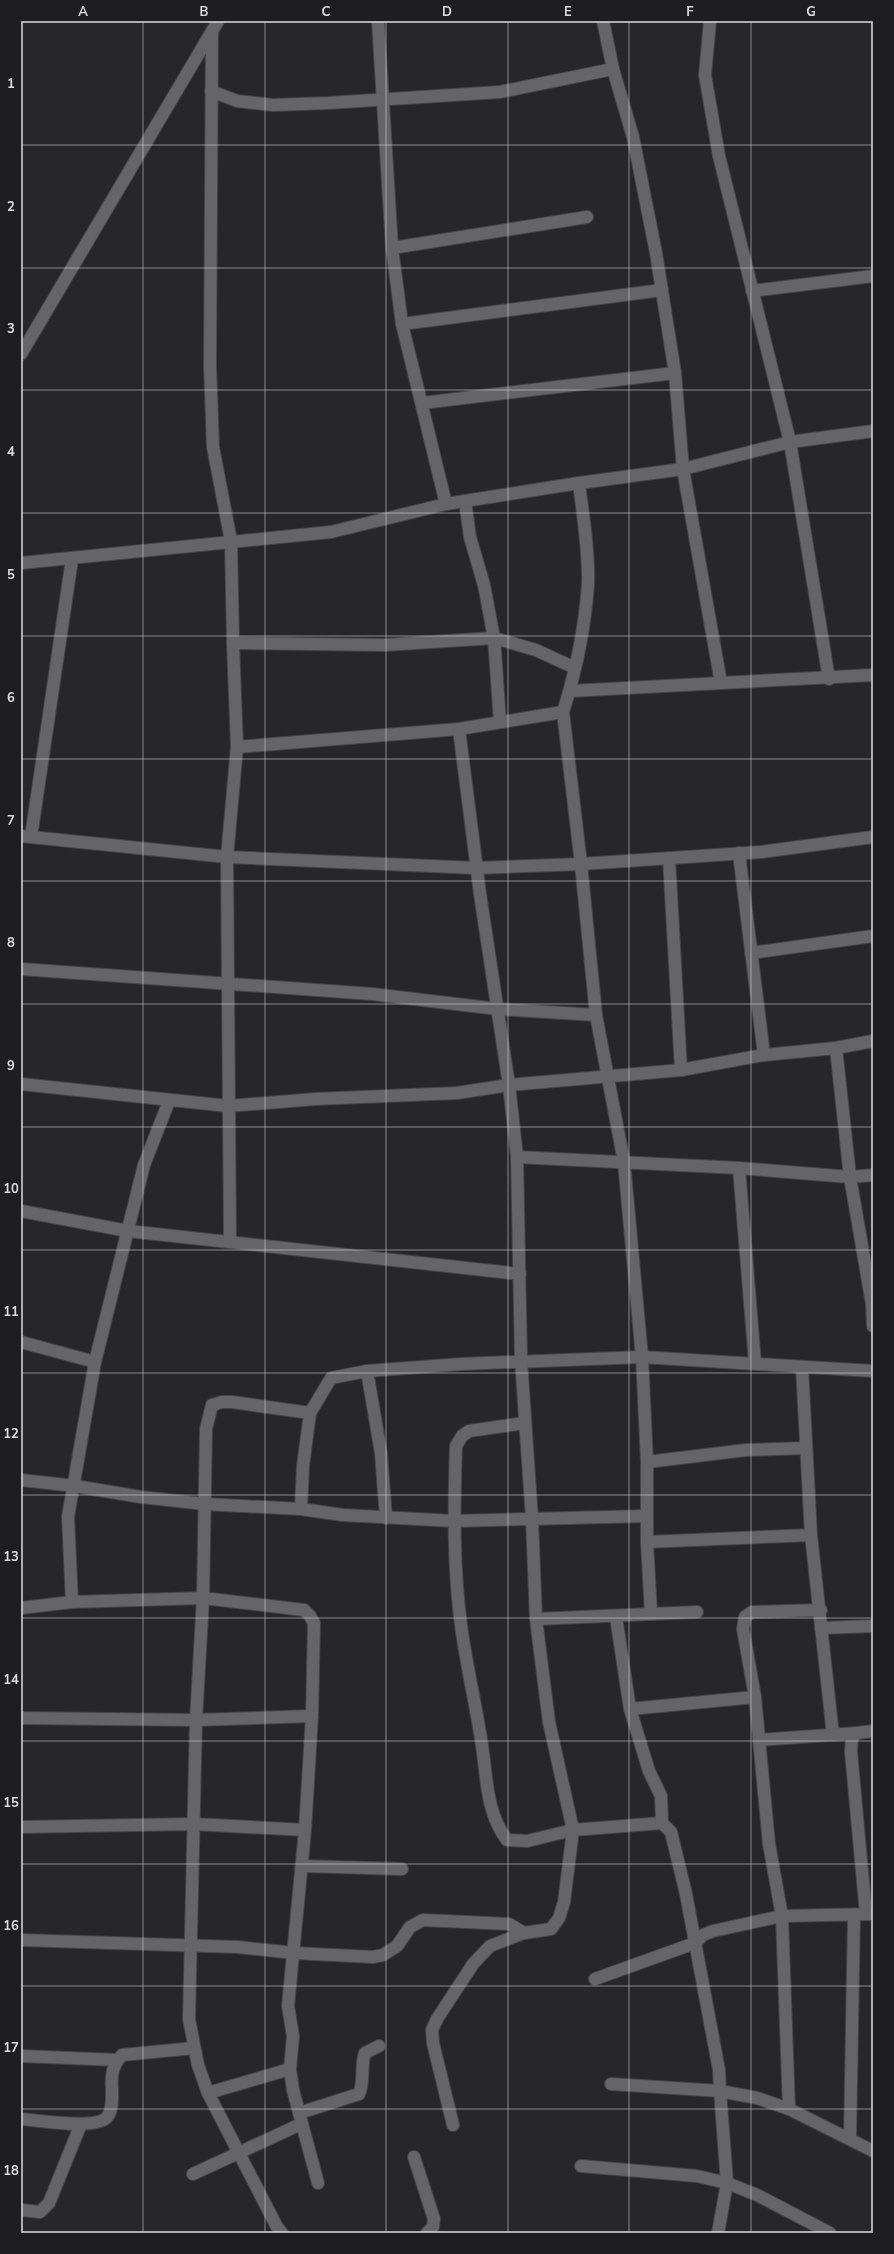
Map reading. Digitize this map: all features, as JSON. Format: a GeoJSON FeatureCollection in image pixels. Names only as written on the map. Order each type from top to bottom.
{"type":"FeatureCollection","features":[{"type":"Feature","properties":{"kind":"street"},"geometry":{"type":"LineString","coordinates":[[378,21],[392,248],[402,324],[446,504]]}},
{"type":"Feature","properties":{"kind":"street"},"geometry":{"type":"LineString","coordinates":[[603,21],[613,69],[633,137],[662,290],[675,373],[683,469],[721,683]]}},
{"type":"Feature","properties":{"kind":"street"},"geometry":{"type":"LineString","coordinates":[[710,21],[705,74],[719,156],[790,442],[829,678]]}},
{"type":"Feature","properties":{"kind":"street"},"geometry":{"type":"LineString","coordinates":[[215,26],[211,91],[210,366],[213,447],[231,541],[237,747],[227,856],[230,1241]]}},
{"type":"Feature","properties":{"kind":"street"},"geometry":{"type":"LineString","coordinates":[[21,354],[215,26]]}},
{"type":"Feature","properties":{"kind":"street"},"geometry":{"type":"LineString","coordinates":[[211,91],[237,101],[273,105],[500,92],[613,69]]}},
{"type":"Feature","properties":{"kind":"street"},"geometry":{"type":"LineString","coordinates":[[392,248],[587,217]]}},
{"type":"Feature","properties":{"kind":"street"},"geometry":{"type":"LineString","coordinates":[[752,291],[873,276]]}},
{"type":"Feature","properties":{"kind":"street"},"geometry":{"type":"LineString","coordinates":[[402,324],[662,290]]}},
{"type":"Feature","properties":{"kind":"street"},"geometry":{"type":"LineString","coordinates":[[422,403],[675,373]]}},
{"type":"Feature","properties":{"kind":"street"},"geometry":{"type":"LineString","coordinates":[[21,563],[72,559],[231,541],[260,541],[331,532],[446,504],[579,483],[683,469],[790,442],[873,431]]}},
{"type":"Feature","properties":{"kind":"street"},"geometry":{"type":"LineString","coordinates":[[579,483],[588,583],[582,631],[575,668],[570,691],[563,712],[581,864],[596,1015],[624,1162],[642,1356],[647,1462],[647,1542],[651,1614]]}},
{"type":"Feature","properties":{"kind":"street"},"geometry":{"type":"LineString","coordinates":[[465,501],[470,537],[484,585],[494,638],[500,722]]}},
{"type":"Feature","properties":{"kind":"street"},"geometry":{"type":"LineString","coordinates":[[72,559],[26,837],[227,856],[476,868],[581,864],[739,853],[873,837]]}},
{"type":"Feature","properties":{"kind":"street"},"geometry":{"type":"LineString","coordinates":[[233,643],[384,645],[494,638],[536,650],[575,668]]}},
{"type":"Feature","properties":{"kind":"street"},"geometry":{"type":"LineString","coordinates":[[570,691],[873,675]]}},
{"type":"Feature","properties":{"kind":"street"},"geometry":{"type":"LineString","coordinates":[[237,747],[459,729],[563,712]]}},
{"type":"Feature","properties":{"kind":"street"},"geometry":{"type":"LineString","coordinates":[[453,2125],[433,2043],[432,2030],[473,1964],[490,1946],[524,1933],[551,1929],[559,1918],[564,1902],[574,1830],[548,1722],[536,1619],[532,1519],[521,1360],[517,1157],[509,1085],[476,868],[459,729]]}},
{"type":"Feature","properties":{"kind":"street"},"geometry":{"type":"LineString","coordinates":[[739,853],[764,1055]]}},
{"type":"Feature","properties":{"kind":"street"},"geometry":{"type":"LineString","coordinates":[[669,858],[681,1070]]}},
{"type":"Feature","properties":{"kind":"street"},"geometry":{"type":"LineString","coordinates":[[751,953],[873,936]]}},
{"type":"Feature","properties":{"kind":"street"},"geometry":{"type":"LineString","coordinates":[[21,969],[372,994],[498,1009],[596,1015]]}},
{"type":"Feature","properties":{"kind":"street"},"geometry":{"type":"LineString","coordinates":[[21,1084],[169,1101],[228,1106],[315,1099],[457,1093],[509,1085],[681,1070],[764,1055],[836,1048],[873,1041]]}},
{"type":"Feature","properties":{"kind":"street"},"geometry":{"type":"LineString","coordinates":[[836,1048],[850,1177],[872,1304],[873,1326]]}},
{"type":"Feature","properties":{"kind":"street"},"geometry":{"type":"LineString","coordinates":[[72,1602],[68,1517],[75,1486],[95,1362],[144,1165],[169,1101]]}},
{"type":"Feature","properties":{"kind":"street"},"geometry":{"type":"LineString","coordinates":[[517,1157],[739,1168],[850,1177],[873,1175]]}},
{"type":"Feature","properties":{"kind":"street"},"geometry":{"type":"LineString","coordinates":[[739,1168],[755,1363]]}},
{"type":"Feature","properties":{"kind":"street"},"geometry":{"type":"LineString","coordinates":[[21,1211],[128,1231],[520,1274]]}},
{"type":"Feature","properties":{"kind":"street"},"geometry":{"type":"LineString","coordinates":[[21,1342],[95,1362]]}},
{"type":"Feature","properties":{"kind":"street"},"geometry":{"type":"LineString","coordinates":[[301,1509],[303,1466],[310,1413],[331,1378],[367,1371],[521,1360],[642,1356],[873,1371]]}},
{"type":"Feature","properties":{"kind":"street"},"geometry":{"type":"LineString","coordinates":[[802,1367],[811,1535],[832,1734]]}},
{"type":"Feature","properties":{"kind":"street"},"geometry":{"type":"LineString","coordinates":[[367,1371],[381,1453],[386,1518]]}},
{"type":"Feature","properties":{"kind":"street"},"geometry":{"type":"LineString","coordinates":[[282,2233],[208,2093],[194,2048],[189,2019],[196,1720],[203,1598],[206,1428],[212,1405],[222,1402],[232,1402],[310,1413]]}},
{"type":"Feature","properties":{"kind":"street"},"geometry":{"type":"LineString","coordinates":[[525,1423],[469,1431],[462,1436],[456,1446],[454,1521],[461,1625],[482,1740],[490,1803],[497,1827],[507,1840],[520,1840],[574,1830],[647,1823],[662,1824],[671,1832],[686,1894],[719,2070],[727,2183],[718,2233]]}},
{"type":"Feature","properties":{"kind":"street"},"geometry":{"type":"LineString","coordinates":[[647,1462],[746,1450],[806,1448]]}},
{"type":"Feature","properties":{"kind":"street"},"geometry":{"type":"LineString","coordinates":[[21,1480],[75,1486],[141,1497],[205,1504],[301,1509],[343,1515],[386,1518],[454,1521],[647,1516]]}},
{"type":"Feature","properties":{"kind":"street"},"geometry":{"type":"LineString","coordinates":[[647,1542],[811,1535]]}},
{"type":"Feature","properties":{"kind":"street"},"geometry":{"type":"LineString","coordinates":[[21,1608],[72,1602],[203,1598],[304,1610],[314,1623],[312,1716],[305,1830],[288,2006],[294,2036],[290,2069],[300,2119],[318,2183]]}},
{"type":"Feature","properties":{"kind":"street"},"geometry":{"type":"LineString","coordinates":[[789,2109],[782,1916],[769,1844],[755,1697],[743,1629],[745,1617],[752,1612],[820,1610]]}},
{"type":"Feature","properties":{"kind":"street"},"geometry":{"type":"LineString","coordinates":[[536,1619],[616,1617],[697,1612]]}},
{"type":"Feature","properties":{"kind":"street"},"geometry":{"type":"LineString","coordinates":[[616,1617],[630,1709],[649,1770],[661,1796],[662,1824]]}},
{"type":"Feature","properties":{"kind":"street"},"geometry":{"type":"LineString","coordinates":[[821,1628],[873,1626]]}},
{"type":"Feature","properties":{"kind":"street"},"geometry":{"type":"LineString","coordinates":[[630,1709],[755,1697]]}},
{"type":"Feature","properties":{"kind":"street"},"geometry":{"type":"LineString","coordinates":[[21,1718],[196,1720],[312,1716]]}},
{"type":"Feature","properties":{"kind":"street"},"geometry":{"type":"LineString","coordinates":[[759,1740],[873,1731]]}},
{"type":"Feature","properties":{"kind":"street"},"geometry":{"type":"LineString","coordinates":[[850,2138],[864,1914],[850,1752],[852,1738],[857,1733]]}},
{"type":"Feature","properties":{"kind":"street"},"geometry":{"type":"LineString","coordinates":[[21,1827],[193,1824],[305,1830]]}},
{"type":"Feature","properties":{"kind":"street"},"geometry":{"type":"LineString","coordinates":[[302,1866],[402,1869]]}},
{"type":"Feature","properties":{"kind":"street"},"geometry":{"type":"LineString","coordinates":[[595,1979],[695,1943],[703,1935],[713,1931],[782,1916],[864,1914]]}},
{"type":"Feature","properties":{"kind":"street"},"geometry":{"type":"LineString","coordinates":[[21,1940],[237,1947],[294,1953],[372,1957],[383,1955],[397,1946],[410,1927],[423,1920],[508,1924],[524,1933]]}},
{"type":"Feature","properties":{"kind":"street"},"geometry":{"type":"LineString","coordinates":[[193,2174],[239,2153],[300,2119],[353,2098],[359,2094],[362,2086],[362,2062],[365,2053],[379,2046]]}},
{"type":"Feature","properties":{"kind":"street"},"geometry":{"type":"LineString","coordinates":[[21,2119],[81,2124],[100,2122],[107,2117],[112,2098],[111,2074],[117,2060],[122,2055],[194,2048]]}},
{"type":"Feature","properties":{"kind":"street"},"geometry":{"type":"LineString","coordinates":[[21,2056],[117,2060]]}},
{"type":"Feature","properties":{"kind":"street"},"geometry":{"type":"LineString","coordinates":[[208,2093],[290,2069]]}},
{"type":"Feature","properties":{"kind":"street"},"geometry":{"type":"LineString","coordinates":[[611,2084],[720,2091],[757,2098],[789,2109],[850,2138],[873,2151]]}},
{"type":"Feature","properties":{"kind":"street"},"geometry":{"type":"LineString","coordinates":[[21,2210],[40,2212],[49,2203],[81,2124]]}},
{"type":"Feature","properties":{"kind":"street"},"geometry":{"type":"LineString","coordinates":[[414,2157],[434,2219],[432,2231]]}},
{"type":"Feature","properties":{"kind":"street"},"geometry":{"type":"LineString","coordinates":[[581,2166],[698,2176],[727,2183],[758,2195],[830,2233]]}}]}
